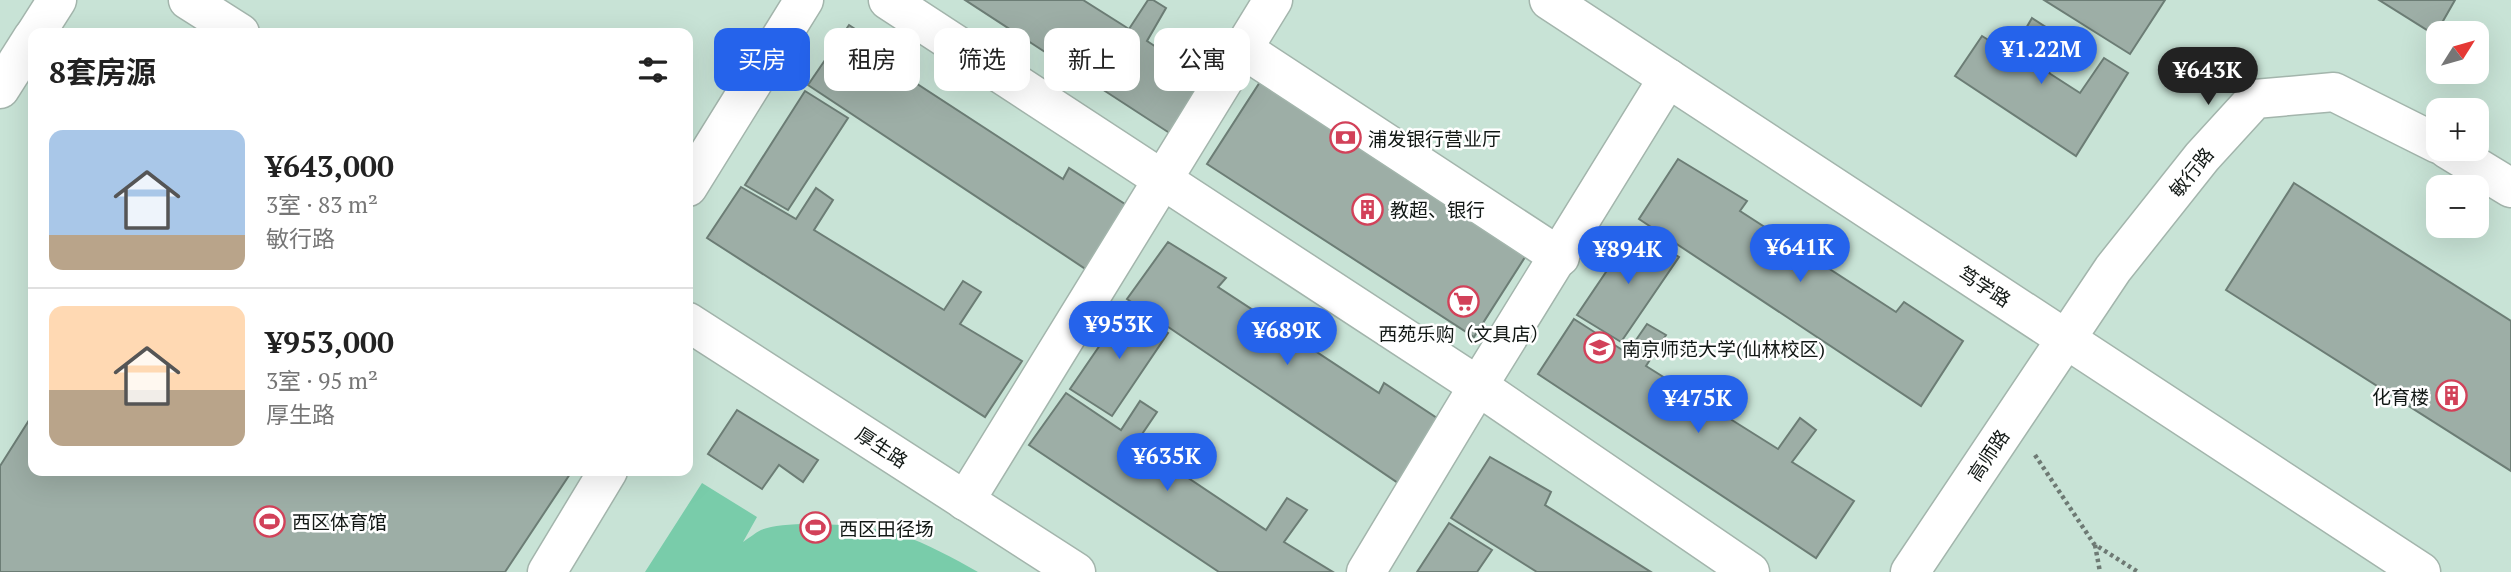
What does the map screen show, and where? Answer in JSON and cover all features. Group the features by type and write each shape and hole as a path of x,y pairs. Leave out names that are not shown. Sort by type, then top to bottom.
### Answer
{"street":[{"path":"39,28 57,0"},
{"path":"188,0 232,28"},
{"path":"693,179 804,0"},
{"path":"888,0 1478,386 1750,572"},
{"path":"1250,38 1273,0"},
{"name":"笃学路","path":"1549,0 2421,572"},
{"path":"0,89 28,46"},
{"path":"1250,54 1560,257"},
{"path":"1366,572 1668,78"},
{"path":"965,501 1217,91"},
{"name":"敏行路","path":"2066,338 2129,249 2202,157 2255,99 2334,92 2426,138"},
{"path":"2467,161 2511,188"},
{"name":"厚生路","path":"693,331 1076,572"},
{"name":"高师路","path":"1910,572 2066,338"},
{"path":"547,572 605,476"}],"path":[{"path":"2012,419 2094,544 2100,572"},
{"path":"2094,544 2138,572"}],"shaded area":[{"name":"南京师范大学(仙林校区)","path":"0,0 2511,0 2511,572 0,572"}],"green space":[{"name":"西区田径场","path":"702,483 757,517 743,542 761,530 790,525 871,528 911,539 978,572 645,572"}],"building":[{"path":"965,0 1083,0 1127,28 1044,28 1044,51 1030,42 1030,28 1008,28"},
{"path":"1148,0 1166,8 1147,41 1154,46 1154,91 1201,91 1171,134 1105,91 1140,91 1140,28 1130,28"},
{"path":"2044,0 2165,0 2130,54"},
{"path":"2379,0 2455,0 2443,21 2426,21 2426,29"},
{"path":"2032,18 2069,42 2049,73 2080,93 2104,58 2128,73 2076,156 1955,76 1982,36 2011,54"},
{"path":"824,62 824,91 920,91 920,86 1063,179 1069,168 1128,206 1087,270 810,86"},
{"name":"教超、银行","path":"1260,82 1527,254 1474,337 1207,164"},
{"path":"805,91 848,118 788,210 745,185"},
{"path":"1678,159 1747,201 1740,211 1896,312 1904,302 1963,341 1921,406 1639,219"},
{"name":"化育楼","path":"2294,183 2511,321 2511,471 2226,290"},
{"path":"741,187 796,219 816,188 833,200 814,230 944,310 963,281 981,292 960,324 1022,361 985,417 707,238"},
{"path":"1635,229 1679,257 1621,342 1577,315"},
{"path":"1168,242 1226,278 1218,287 1379,393 1384,383 1446,424 1404,487 1127,299"},
{"path":"1126,307 1168,333 1112,416 1070,389"},
{"path":"1574,319 1627,353 1647,324 1666,335 1646,366 1778,449 1800,418 1816,430 1792,462 1854,501 1816,558 1538,374"},
{"path":"1066,393 1121,430 1140,401 1157,412 1136,443 1266,530 1287,498 1307,510 1284,542 1333,572 1219,572 1029,445"},
{"path":"737,410 818,460 803,482 779,465 762,489 708,454"},
{"name":"西区体育馆","path":"28,422 28,476 569,476 505,572 0,572 0,466"},
{"path":"1490,457 1551,492 1545,505 1651,572 1537,572 1451,518"},
{"path":"1449,523 1492,550 1477,572 1417,572"}],"place":[{"name":"浦发银行营业厅","path":"1345,138"},
{"name":"教超、银行","path":"1367,209"},
{"name":"西苑乐购（文具店）","path":"1464,302"},
{"name":"南京师范大学(仙林校区)","path":"1599,348"},
{"name":"化育楼","path":"2452,396"},
{"name":"西区体育馆","path":"269,521"},
{"name":"西区田径场","path":"816,528"}]}
